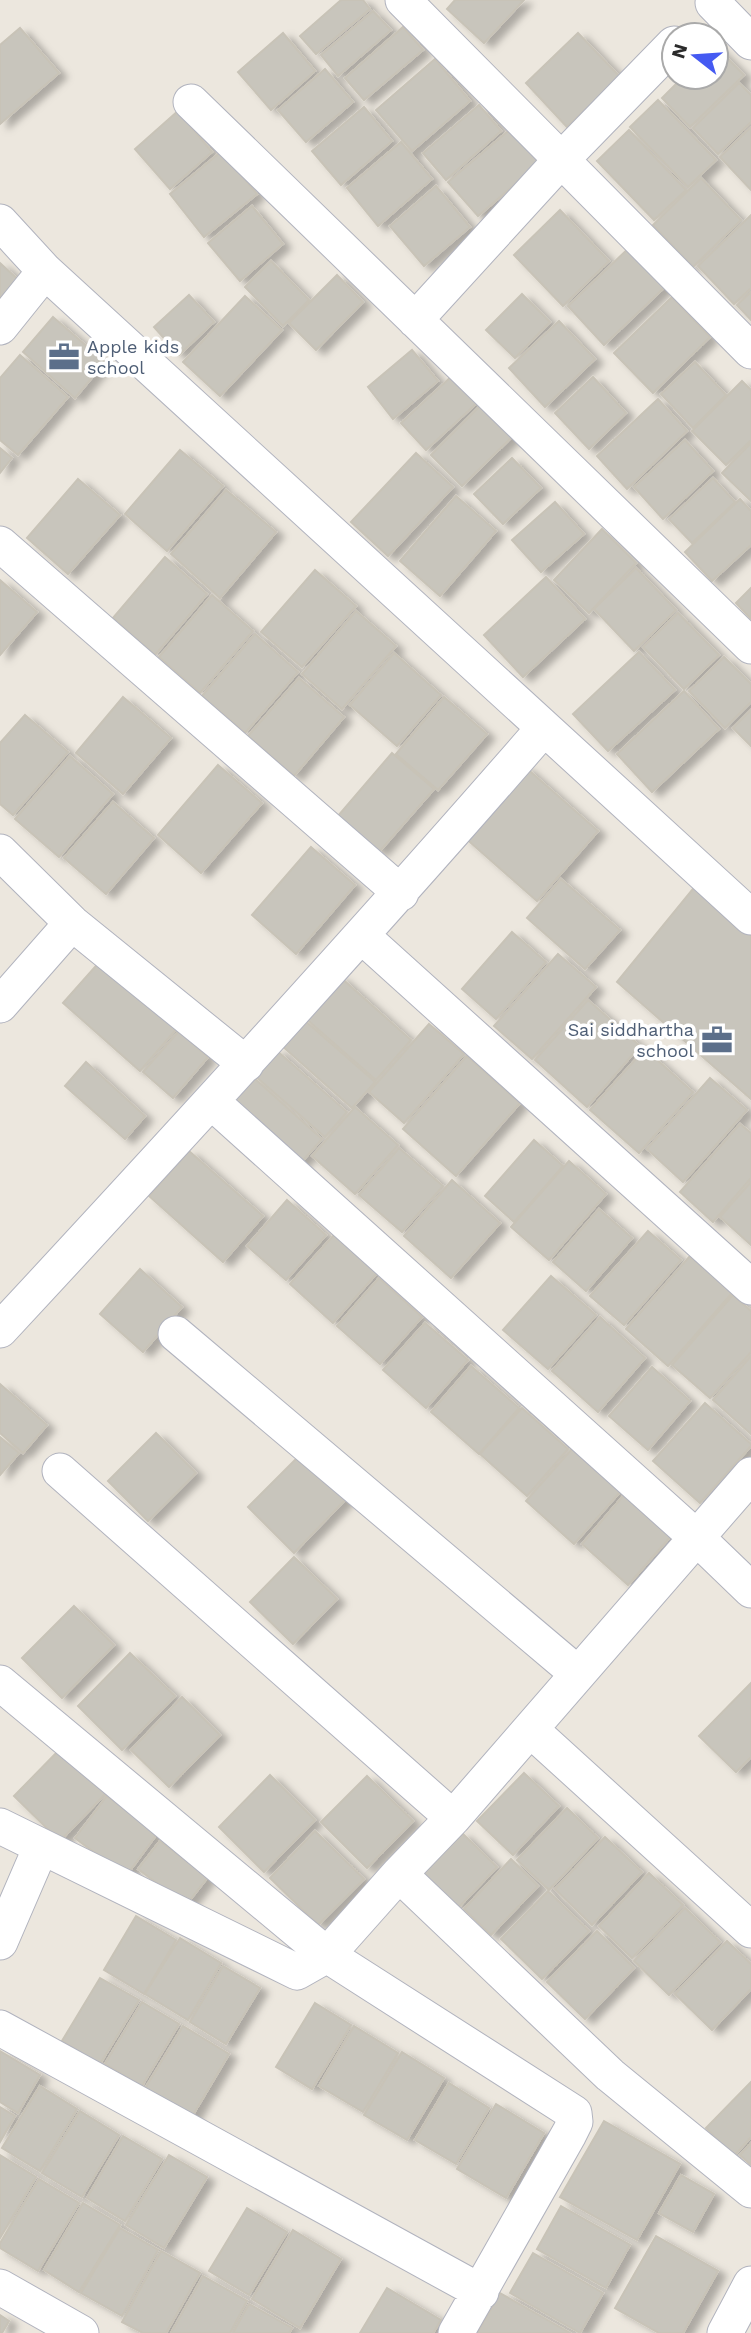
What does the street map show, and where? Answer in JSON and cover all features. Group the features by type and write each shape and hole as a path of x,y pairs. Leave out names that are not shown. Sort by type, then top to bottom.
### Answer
{"street":[{"path":"403,0 751,351"},
{"path":"697,21 715,2 751,42"},
{"path":"415,320 562,159 660,58"},
{"path":"191,102 751,646"},
{"path":"0,222 45,271 751,917"},
{"path":"0,327 45,271"},
{"path":"0,544 401,893"},
{"path":"0,1330 401,893 544,728"},
{"path":"0,852 72,923 246,1064"},
{"path":"0,1005 72,923"},
{"path":"362,936 751,1287"},
{"path":"212,1102 696,1537 751,1590"},
{"path":"176,1334 578,1674"},
{"path":"60,1471 453,1818"},
{"path":"0,1826 297,1972 327,1955 398,1874 453,1818 751,1475"},
{"path":"0,1683 327,1955 574,2113 575,2122 456,2333"},
{"path":"531,1730 751,1930"},
{"path":"0,1942 41,1847"},
{"path":"398,1874 610,2075 751,2190"},
{"path":"0,2028 481,2292"},
{"path":"725,2333 751,2284"},
{"path":"0,2287 81,2333"}],"building":[{"path":"341,0 363,0 370,9 316,54 300,36"},
{"path":"455,0 524,0 484,43 447,9"},
{"path":"373,11 391,30 338,76 321,55"},
{"path":"403,27 423,50 364,100 345,78"},
{"path":"20,28 59,73 0,124 0,45"},
{"path":"283,33 315,71 271,110 238,72"},
{"path":"578,33 620,77 567,127 526,83"},
{"path":"435,59 470,101 412,151 376,110"},
{"path":"730,61 744,75 730,88"},
{"path":"325,69 353,102 306,142 278,110"},
{"path":"739,83 751,95 751,122 718,154 693,128"},
{"path":"669,91 727,91 690,127 662,98"},
{"path":"658,100 716,160 688,187 630,127"},
{"path":"479,105 501,131 446,180 423,153"},
{"path":"364,107 392,141 341,185 312,151"},
{"path":"178,111 212,152 170,189 135,149"},
{"path":"513,127 542,161 478,216 448,182"},
{"path":"751,127 751,190 720,157"},
{"path":"629,130 686,190 654,220 597,161"},
{"path":"401,142 432,179 378,226 347,188"},
{"path":"222,151 257,194 204,237 170,194"},
{"path":"701,178 741,220 693,267 653,225"},
{"path":"436,186 470,227 424,266 390,226"},
{"path":"252,206 283,244 240,281 208,243"},
{"path":"560,210 609,261 563,306 514,255"},
{"path":"751,215 751,288 734,304 698,266"},
{"path":"631,246 667,285 604,345 568,306"},
{"path":"271,261 309,300 283,326 245,287"},
{"path":"0,263 23,284 0,310"},
{"path":"337,275 363,302 316,350 289,323"},
{"path":"751,292 751,320 737,305"},
{"path":"522,294 550,322 515,358 486,330"},
{"path":"189,295 214,322 179,355 154,327"},
{"path":"245,296 282,330 220,396 183,362"},
{"path":"672,297 710,337 653,393 614,353"},
{"name":"Apple kids school","path":"53,317 105,362 75,398 23,352"},
{"path":"559,321 595,359 545,407 509,368"},
{"path":"412,350 438,381 393,419 368,387"},
{"path":"20,355 68,397 18,455 0,440 0,378"},
{"path":"695,362 726,395 693,428 661,394"},
{"path":"453,375 478,402 426,450 401,423"},
{"path":"593,377 626,413 589,449 555,413"},
{"path":"742,381 751,390 751,440 726,465 692,431"},
{"path":"658,399 687,431 627,489 597,456"},
{"path":"484,402 515,434 462,486 431,455"},
{"path":"685,440 713,471 663,519 634,487"},
{"path":"751,443 751,501 722,473"},
{"path":"0,448 12,458 0,473"},
{"path":"180,450 223,486 167,551 125,514"},
{"path":"416,453 453,487 388,556 351,522"},
{"path":"512,458 541,488 503,524 474,494"},
{"path":"713,478 735,502 692,543 669,519"},
{"path":"78,479 120,515 68,574 27,538"},
{"path":"226,490 276,532 220,598 171,554"},
{"path":"456,496 496,531 440,596 400,561"},
{"path":"740,499 751,511 751,545 712,581 685,552"},
{"path":"555,502 584,534 541,572 512,540"},
{"path":"602,529 636,563 589,613 554,580"},
{"path":"165,557 207,594 155,655 113,618"},
{"path":"636,568 676,610 634,651 594,609"},
{"path":"315,570 356,606 302,667 261,632"},
{"path":"546,577 585,619 523,677 484,635"},
{"path":"0,580 37,612 0,655"},
{"path":"751,588 751,619 736,603"},
{"path":"212,595 253,631 200,693 159,657"},
{"path":"356,611 396,646 342,709 302,674"},
{"path":"678,613 719,655 684,689 643,647"},
{"path":"255,634 298,672 245,733 202,696"},
{"path":"639,652 675,690 608,751 573,714"},
{"path":"394,653 441,695 397,746 350,705"},
{"path":"724,657 751,684 751,702 725,728 689,691"},
{"path":"299,678 344,717 294,776 248,736"},
{"path":"684,691 719,729 652,792 617,754"},
{"path":"123,697 171,738 123,794 76,753"},
{"path":"444,697 487,734 438,790 396,754"},
{"path":"751,710 751,746 733,728"},
{"path":"25,715 68,752 13,815 0,804 0,743"},
{"path":"392,753 434,789 379,852 338,816"},
{"path":"70,756 113,794 59,857 15,819"},
{"path":"218,765 262,803 201,873 158,835"},
{"path":"524,766 598,831 537,901 463,836"},
{"path":"113,802 154,838 106,894 64,858"},
{"path":"311,847 355,885 296,954 252,915"},
{"path":"561,879 620,930 585,969 527,918"},
{"name":"Sai siddhartha school","path":"697,884 751,931 751,1099 617,982"},
{"path":"512,932 546,962 496,1019 462,989"},
{"path":"558,954 596,987 532,1059 494,1026"},
{"path":"103,958 179,1026 140,1071 63,1003"},
{"path":"339,976 411,1040 376,1080 304,1017"},
{"path":"588,1000 640,1046 587,1107 535,1060"},
{"path":"303,1019 375,1082 352,1108 281,1045"},
{"path":"429,1024 464,1054 404,1123 369,1092"},
{"path":"179,1031 208,1057 173,1098 143,1072"},
{"path":"645,1049 693,1092 639,1153 590,1110"},
{"path":"276,1050 347,1112 325,1137 254,1075"},
{"path":"467,1056 520,1103 456,1176 403,1129"},
{"path":"86,1062 145,1116 125,1139 65,1086"},
{"path":"253,1077 322,1139 298,1166 229,1104"},
{"path":"710,1078 747,1110 683,1182 647,1149"},
{"path":"355,1107 398,1145 355,1194 312,1156"},
{"path":"740,1124 751,1133 751,1178 713,1222 680,1192"},
{"path":"534,1140 563,1166 514,1222 485,1196"},
{"path":"399,1148 443,1186 402,1232 359,1195"},
{"path":"189,1151 263,1216 223,1262 149,1196"},
{"path":"569,1161 606,1194 549,1260 511,1227"},
{"path":"452,1180 500,1223 451,1278 404,1236"},
{"path":"751,1182 751,1245 720,1217"},
{"path":"287,1200 326,1235 286,1280 247,1246"},
{"path":"599,1209 632,1238 586,1291 553,1262"},
{"path":"648,1231 681,1260 624,1325 590,1296"},
{"path":"334,1235 377,1273 333,1323 290,1284"},
{"path":"690,1256 732,1293 668,1366 626,1329"},
{"path":"140,1269 182,1307 143,1352 100,1314"},
{"path":"551,1276 596,1315 548,1369 503,1330"},
{"path":"379,1278 422,1317 380,1364 337,1326"},
{"path":"733,1295 751,1311 751,1352 710,1398 672,1365"},
{"path":"600,1317 645,1358 598,1412 552,1371"},
{"path":"425,1323 468,1360 426,1408 383,1370"},
{"path":"751,1356 751,1434 713,1400"},
{"path":"471,1366 519,1408 479,1454 431,1412"},
{"path":"652,1367 690,1401 648,1450 609,1416"},
{"path":"0,1384 47,1425 23,1453 0,1433"},
{"path":"705,1403 751,1446 700,1503 653,1461"},
{"path":"522,1408 568,1449 527,1496 480,1454"},
{"path":"156,1433 196,1473 148,1521 108,1481"},
{"path":"0,1437 19,1453 0,1475"},
{"path":"572,1449 620,1492 574,1544 526,1501"},
{"path":"302,1453 347,1498 294,1553 248,1507"},
{"path":"624,1495 671,1536 628,1585 582,1544"},
{"path":"294,1557 337,1599 293,1644 250,1602"},
{"path":"74,1606 114,1645 62,1698 22,1658"},
{"path":"130,1653 175,1696 122,1750 78,1706"},
{"path":"751,1683 751,1757 736,1772 699,1736"},
{"path":"182,1697 220,1735 169,1787 131,1750"},
{"path":"66,1743 111,1788 60,1841 14,1796"},
{"path":"524,1773 559,1806 513,1855 477,1821"},
{"path":"270,1775 315,1820 264,1872 219,1827"},
{"path":"367,1776 413,1821 367,1868 321,1822"},
{"path":"107,1796 157,1834 126,1876 75,1838"},
{"path":"567,1808 598,1838 549,1890 517,1860"},
{"path":"315,1831 364,1879 318,1925 270,1878"},
{"path":"462,1833 497,1867 458,1908 423,1874"},
{"path":"605,1837 642,1872 592,1925 555,1889"},
{"path":"160,1841 208,1877 186,1905 138,1869"},
{"path":"511,1859 538,1886 491,1935 464,1909"},
{"path":"649,1873 683,1905 632,1958 599,1926"},
{"path":"548,1891 589,1931 542,1979 501,1939"},
{"path":"685,1908 720,1942 669,1995 634,1961"},
{"path":"136,1916 176,1940 144,1994 104,1970"},
{"path":"597,1931 634,1968 585,2019 547,1982"},
{"path":"180,1938 221,1963 188,2020 145,1994"},
{"path":"727,1941 751,1964 751,1989 712,2030 675,1994"},
{"path":"223,1966 260,1988 226,2044 190,2022"},
{"path":"100,1978 139,2000 100,2064 62,2041"},
{"path":"142,2002 179,2024 142,2086 105,2064"},
{"path":"315,2003 351,2025 312,2089 276,2067"},
{"path":"183,2026 229,2054 190,2120 143,2092"},
{"path":"354,2026 398,2053 363,2112 319,2086"},
{"path":"0,2051 40,2075 18,2113 0,2102"},
{"path":"402,2052 444,2078 407,2140 364,2115"},
{"path":"751,2082 751,2137 734,2156 706,2128"},
{"path":"449,2083 489,2108 456,2164 415,2140"},
{"path":"40,2086 77,2109 40,2171 2,2148"},
{"path":"496,2104 544,2133 506,2198 457,2169"},
{"path":"0,2107 15,2116 0,2142"},
{"path":"80,2111 119,2135 82,2197 42,2173"},
{"path":"604,2121 680,2164 637,2240 560,2197"},
{"path":"123,2136 162,2159 125,2221 87,2198"},
{"path":"751,2143 751,2165 740,2155"},
{"path":"0,2155 36,2177 0,2238"},
{"path":"169,2155 207,2177 164,2248 126,2225"},
{"path":"681,2175 714,2194 693,2232 659,2213"},
{"path":"39,2179 79,2203 38,2271 0,2248 0,2243"},
{"path":"83,2203 120,2225 79,2292 44,2270"},
{"path":"561,2206 630,2245 606,2288 537,2249"},
{"path":"247,2208 287,2232 249,2295 209,2271"},
{"path":"120,2228 158,2250 122,2316 81,2293"},
{"path":"293,2230 341,2259 300,2328 252,2299"},
{"path":"656,2236 718,2271 683,2333 659,2333 615,2308"},
{"path":"161,2251 200,2273 166,2333 143,2333 122,2322"},
{"path":"533,2253 603,2293 580,2333 510,2293"},
{"path":"203,2276 247,2301 230,2333 171,2333"},
{"path":"387,2288 441,2320 433,2333 360,2333"},
{"path":"500,2293 570,2333 477,2333"},
{"path":"249,2304 292,2328 289,2333 233,2333"},
{"path":"0,2315 9,2321 2,2333 0,2333"}],"place":[{"name":"Apple kids school","path":"64,357"},
{"name":"Sai siddhartha school","path":"717,1040"}]}
